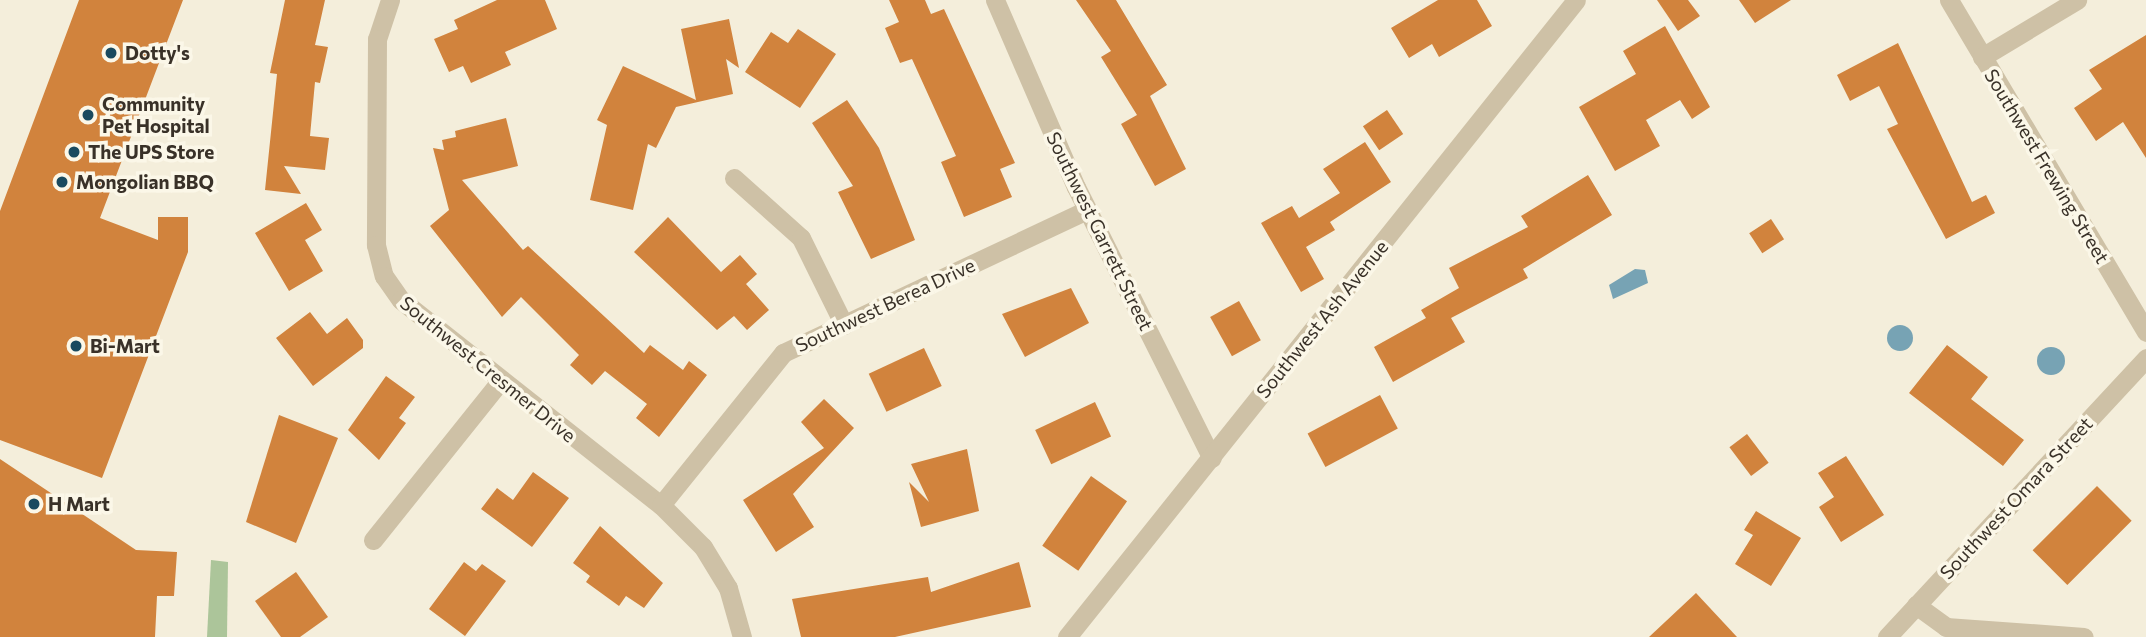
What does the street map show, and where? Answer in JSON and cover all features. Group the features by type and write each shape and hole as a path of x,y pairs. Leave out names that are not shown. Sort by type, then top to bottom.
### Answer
{"street":[{"name":"Southwest Cresmer Drive","path":"390,0 377,39 376,245 384,276 401,300 499,383 661,505 704,547 728,588 742,637"},
{"name":"Southwest Garrett Street","path":"995,0 1087,210 1212,458"},
{"name":"Southwest Ash Avenue","path":"1067,637 1576,0"},
{"name":"Southwest Frewing Street","path":"1949,0 2146,332"},
{"path":"1982,57 2077,0"},
{"path":"734,178 801,238 844,325"},
{"name":"Southwest Berea Drive","path":"661,505 783,353 1087,210"},
{"name":"Southwest Omara Street","path":"1887,637 2146,358"},
{"path":"373,540 499,383"},
{"path":"1916,606 1946,627 2084,637"}],"green space":[{"path":"211,560 228,562 227,637 207,637"}],"water":[{"path":"1635,269 1645,270 1648,283 1613,299 1609,285"},
{"path":"1900,325 1909,329 1913,338 1909,347 1900,351 1891,347 1887,338 1891,329"},
{"path":"2051,347 2061,351 2065,361 2061,371 2051,375 2041,371 2037,361 2041,351"}],"building":[{"name":"Bi-Mart","path":"79,0 183,0 100,218 158,240 158,217 188,217 188,252 102,478 0,440 0,211"},
{"path":"285,0 325,0 315,45 328,47 320,83 315,82 310,136 329,138 325,170 284,166 301,194 265,190 277,74 270,73"},
{"path":"497,0 545,0 557,29 505,52 511,65 471,83 463,66 449,72 434,39 458,29 454,20"},
{"path":"889,0 925,0 931,14 944,9 1015,163 1000,169 1012,197 964,217 941,162 956,156 912,59 900,63 885,28 899,22"},
{"path":"1076,0 1116,0 1167,85 1150,96 1186,169 1155,186 1121,124 1137,115 1101,57 1111,51"},
{"path":"1438,0 1477,0 1492,26 1439,57 1432,44 1409,58 1391,28"},
{"path":"1657,0 1688,0 1700,16 1678,31"},
{"path":"1739,0 1791,0 1755,23"},
{"path":"729,19 739,68 726,59 733,94 676,107 656,148 648,144 633,210 590,200 607,125 597,120 623,66 696,100 681,29"},
{"path":"1665,26 1710,107 1692,119 1680,100 1646,120 1660,146 1615,171 1579,107 1636,74 1623,51"},
{"path":"798,29 836,54 800,108 745,72 771,32 788,43"},
{"path":"2146,35 2146,158 2123,122 2096,141 2074,108 2102,89 2089,70"},
{"path":"1898,43 1972,202 1986,195 1995,213 1946,239 1887,129 1898,124 1879,86 1850,101 1837,75"},
{"path":"847,100 879,148 915,240 871,259 838,192 853,186 812,123"},
{"path":"1387,110 1403,134 1379,150 1363,126"},
{"path":"506,118 518,166 462,180 523,250 528,246 644,353 650,345 683,370 689,361 707,375 659,437 636,418 647,404 605,371 592,385 570,365 579,355 521,297 502,317 430,226 449,210 433,148 444,150 442,140 456,137 455,131"},
{"path":"1365,142 1391,182 1330,222 1335,230 1306,247 1324,279 1301,292 1261,223 1292,206 1299,218 1340,193 1323,169"},
{"path":"1588,175 1612,215 1523,269 1528,278 1451,318 1465,342 1393,382 1374,347 1426,318 1421,310 1459,288 1449,268 1528,227 1521,216"},
{"path":"306,203 322,230 305,240 323,271 289,291 255,233"},
{"path":"668,217 721,272 740,255 757,274 746,284 769,310 747,330 734,316 717,330 634,252"},
{"path":"1771,219 1784,239 1762,253 1749,233"},
{"path":"1071,288 1089,323 1025,357 1002,314"},
{"path":"1239,301 1261,340 1232,356 1210,317"},
{"path":"310,312 327,334 347,318 363,340 363,348 313,386 276,338"},
{"path":"1947,345 1988,377 1971,399 2024,440 2003,466 1909,393"},
{"path":"924,348 942,386 886,412 869,374"},
{"path":"386,376 415,397 399,418 406,423 379,460 348,430"},
{"path":"1380,395 1398,429 1325,467 1308,433"},
{"path":"824,399 854,428 793,494 814,527 776,552 743,500 824,448 801,422"},
{"path":"1095,402 1111,436 1051,464 1035,430"},
{"path":"279,415 338,438 296,543 246,522"},
{"path":"1747,434 1769,463 1751,476 1729,447"},
{"path":"967,449 979,511 921,527 909,482 929,502 911,464"},
{"path":"1846,456 1884,515 1841,542 1819,507 1834,497 1818,473"},
{"name":"H Mart","path":"0,459 136,550 177,552 174,596 157,596 155,637 0,637"},
{"path":"533,472 569,498 532,547 481,509 497,488 513,500"},
{"path":"1091,476 1127,501 1078,571 1042,546"},
{"path":"2097,486 2132,521 2067,585 2033,550"},
{"path":"1756,511 1801,538 1771,586 1735,564 1753,535 1744,530"},
{"path":"600,526 663,583 644,608 626,596 619,606 586,582 590,576 573,563"},
{"path":"464,562 476,571 482,564 506,581 465,636 429,609"},
{"path":"1019,562 1031,607 895,637 801,637 792,599 928,577 931,592"},
{"path":"296,572 328,617 300,637 281,637 255,601"},
{"path":"1696,593 1737,637 1649,637"}],"place":[{"name":"Dotty's","path":"111,53"},
{"name":"Community Pet Hospital","path":"88,115"},
{"name":"The UPS Store","path":"74,152"},
{"name":"Mongolian BBQ","path":"62,182"},
{"name":"Bi-Mart","path":"76,346"},
{"name":"H Mart","path":"34,504"}]}
